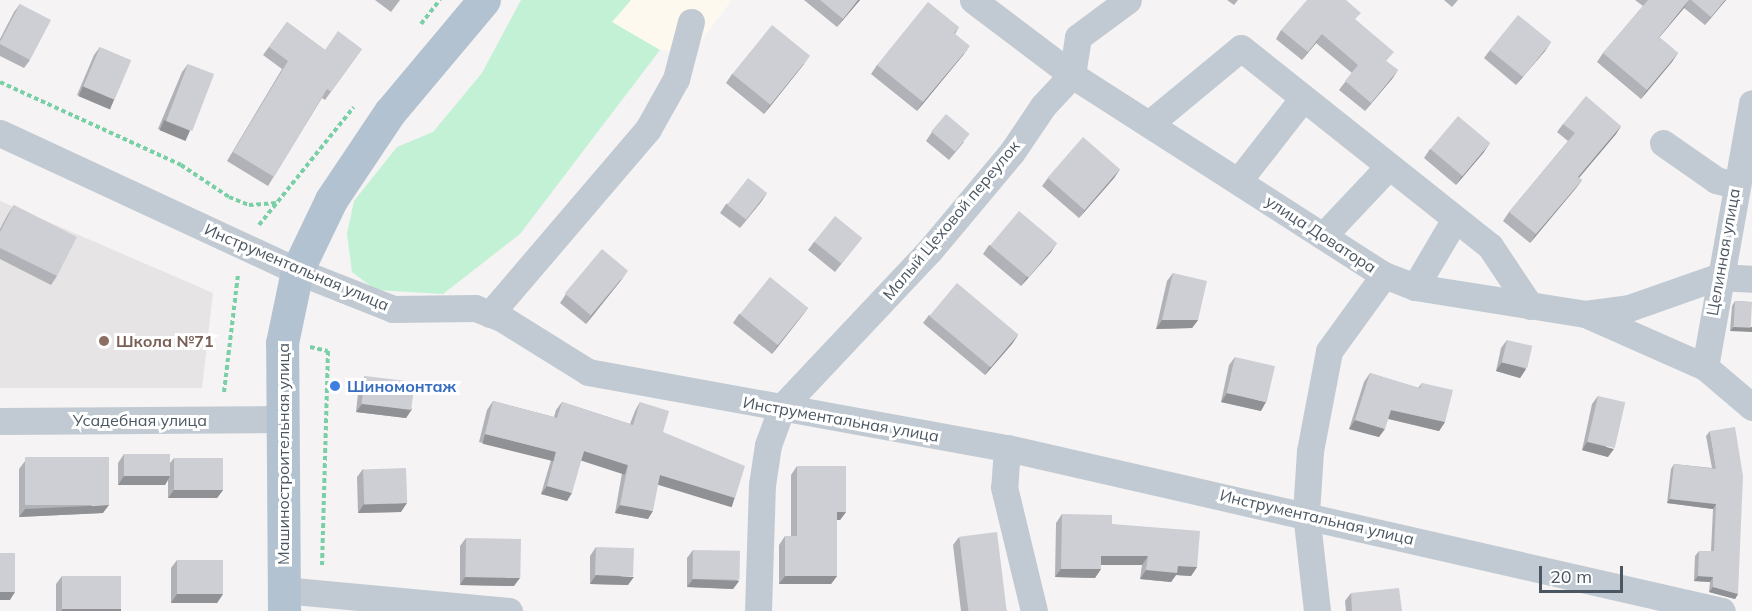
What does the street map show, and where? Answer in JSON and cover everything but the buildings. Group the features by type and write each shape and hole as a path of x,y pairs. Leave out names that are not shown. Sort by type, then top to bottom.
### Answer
{"main road":[{"name":"Машиностроительная улица","path":"283,600 280,419 282,343 297,271 331,200 390,112 484,0"}],"street":[{"name":"улица Доватора","path":"973,0 1072,75 1384,275 1415,287 1585,314 1629,308 1717,277"},
{"path":"1072,75 1078,37 1128,0"},
{"path":"490,314 648,129 676,79 691,22"},
{"path":"1149,124 1241,48 1491,246 1530,306"},
{"name":"Малый Цеховой переулок","path":"782,407 930,250 1072,75"},
{"path":"1239,180 1303,98"},
{"name":"Целинная улица","path":"1715,373 1717,277 1752,103"},
{"name":"Инструментальная улица","path":"0,133 297,271 393,309 446,306 490,314 588,372 1007,448 1305,513 1722,611"},
{"path":"1663,143 1716,180 1735,185"},
{"path":"1323,236 1389,166"},
{"path":"1415,287 1455,219"},
{"path":"1484,299 1491,246"},
{"path":"1317,611 1305,513 1310,450 1329,351 1384,275"},
{"path":"1717,277 1752,279"},
{"path":"1585,314 1715,373 1752,379"},
{"path":"1715,373 1752,407"},
{"path":"758,611 762,485 768,445 782,407"},
{"name":"Усадебная улица","path":"0,421 280,419"},
{"path":"1007,448 1004,487 1011,525 1034,611"},
{"path":"283,600 322,594 509,611"}],"path":[{"path":"0,82 181,165 228,197 249,205 276,203"},
{"path":"307,347 328,351 322,594"}],"shaded area":[{"path":"631,0 732,0 692,53 660,50 612,22"},
{"name":"Школа №71","path":"0,201 213,293 202,388 0,388"}],"green space":[{"path":"521,0 631,0 612,22 660,50 520,234 443,294 376,290 352,272 347,234 354,201 397,147 433,132 482,73"}],"place":[{"name":"Школа №71","path":"104,341"},
{"name":"Шиномонтаж","path":"335,386"}]}
